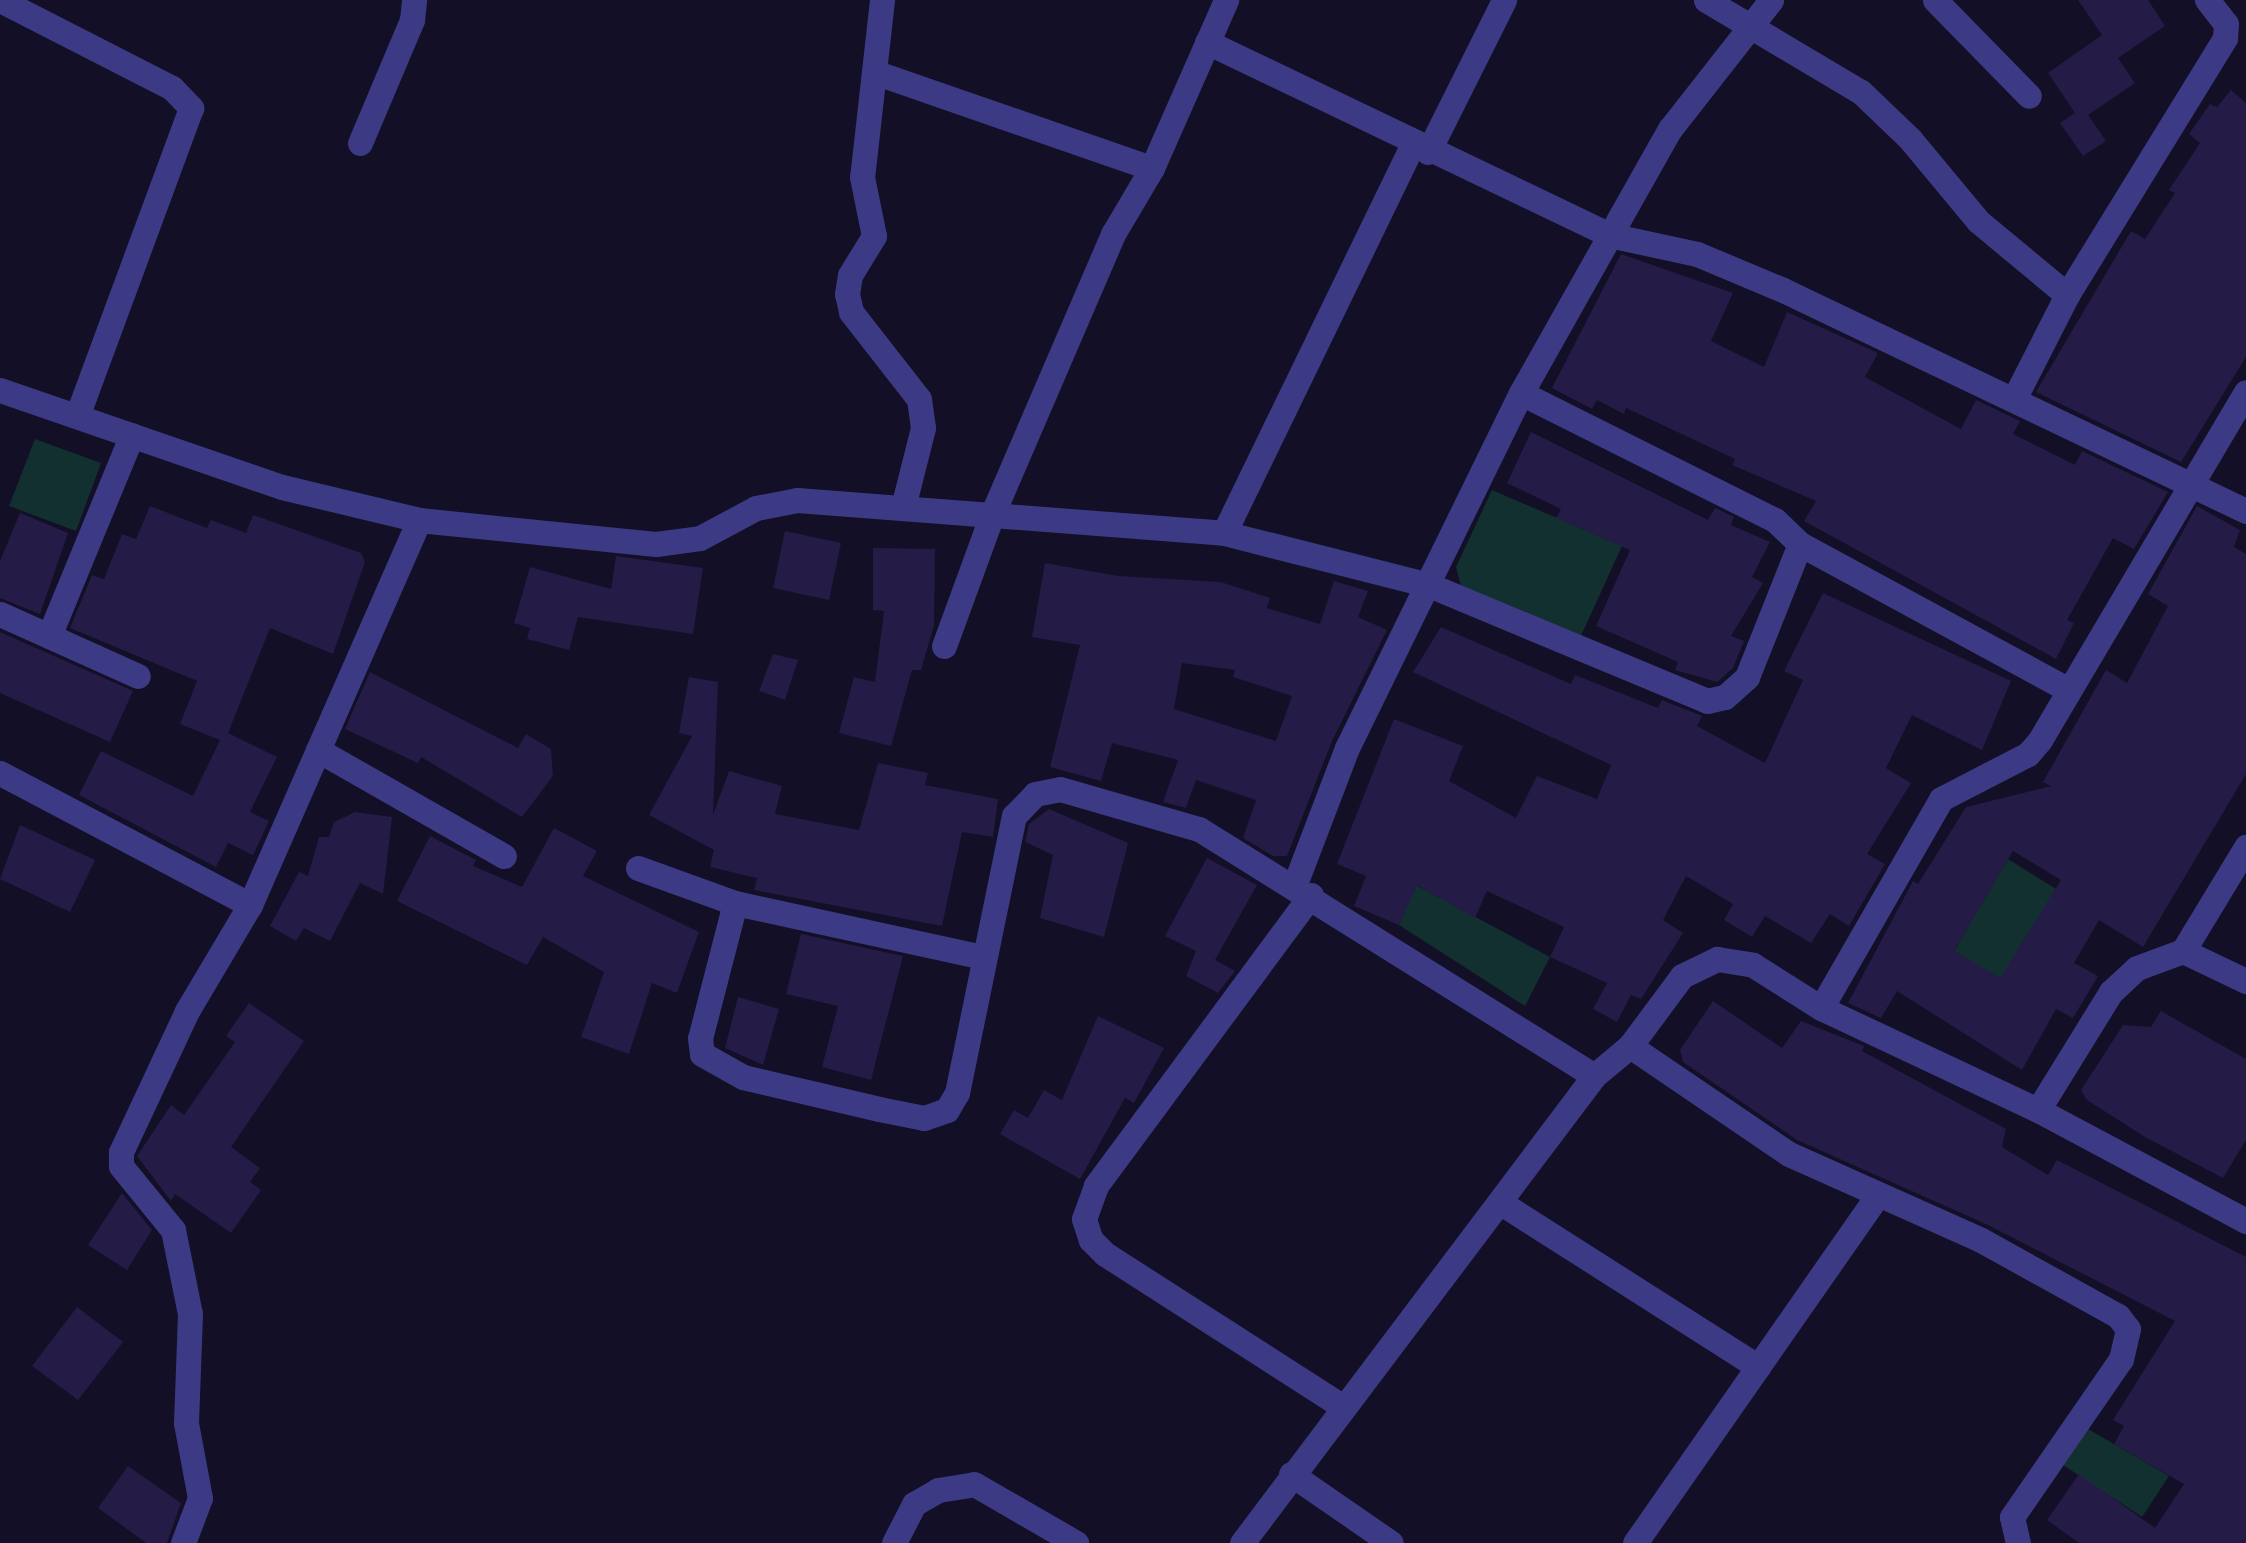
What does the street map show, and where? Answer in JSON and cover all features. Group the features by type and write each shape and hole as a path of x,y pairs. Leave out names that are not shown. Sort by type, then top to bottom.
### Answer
{"street":[{"path":"0,0 172,88 191,108 77,416"},
{"path":"360,144 412,20 414,0"},
{"path":"882,0 862,178 874,236 850,275 847,294 851,312 918,399 924,428 903,507"},
{"path":"944,646 992,515 1113,234 1152,168 1226,0"},
{"path":"1224,533 1420,148 1504,0"},
{"path":"1706,0 1861,92 1910,139 1978,221 2067,295"},
{"path":"1340,1405 1105,1254 1090,1240 1084,1219 1096,1186 1303,890 1347,748 1521,393 1670,130 1770,0"},
{"path":"1935,0 2029,96"},
{"path":"2014,399 2067,295 2225,38 2226,24 2207,0"},
{"path":"1207,42 1420,148 1610,235 1696,254 2246,510"},
{"path":"874,72 1152,168"},
{"path":"0,390 282,486 419,520 656,544 700,538 756,508 796,500 1224,533 1429,585 1708,701 1725,697 1747,677 1800,544"},
{"path":"1821,1008 1940,798 2028,754 2246,392"},
{"path":"1521,393 1775,520 1800,544 2069,690"},
{"path":"48,636 132,435"},
{"path":"184,1543 200,1498 186,1423 190,1314 174,1230 121,1166 121,1152 187,1011 250,905 419,520"},
{"path":"0,614 138,676"},
{"path":"318,750 504,856"},
{"path":"0,774 250,905"},
{"path":"735,903 700,1038 702,1054 743,1077 924,1118 946,1110 958,1094 982,957 1014,816 1034,794 1088,792 1199,829 1303,890 1594,1076"},
{"path":"2038,1110 2111,992 2137,968 2183,951 2246,847"},
{"path":"638,868 735,903 982,957"},
{"path":"2183,951 2246,981"},
{"path":"1242,1543 1340,1405 1501,1203 1594,1076 1630,1046 1682,976 1717,959 1753,966 1821,1008 2242,1210"},
{"path":"1630,1046 1789,1154 1981,1240 2096,1302 2128,1329 2120,1359 2012,1517 2018,1543"},
{"path":"1635,1543 1877,1196"},
{"path":"1501,1203 1758,1367"},
{"path":"1292,1474 1392,1543"},
{"path":"894,1543 914,1504 938,1490 974,1484 1076,1543"}],"green space":[{"path":"35,439 101,463 76,531 9,506"},
{"path":"1492,490 1622,546 1580,638 1461,586 1456,567"},
{"path":"2008,859 2056,889 2000,979 1954,951"},
{"path":"1416,885 1550,957 1525,1006 1399,925"},
{"path":"2088,1429 2169,1476 2142,1517 2063,1465"}],"building":[{"path":"2078,0 2148,0 2165,26 2118,58 2135,83 2088,115 2106,141 2083,156 2060,123 2075,113 2048,73 2102,35"},
{"path":"2231,90 2246,103 2246,357 2181,462 2036,392 2131,231 2145,239 2175,193 2169,190 2200,143 2189,134 2210,104 2217,107"},
{"path":"1621,254 1733,293 1711,341 1764,367 1787,312 1878,353 1865,377 1961,429 1976,400 2020,421 2013,434 2075,465 2082,451 2168,492 2134,549 2113,538 2067,620 2074,623 2056,659 1804,521 1816,501 1732,465 1735,459 1626,408 1624,414 1597,400 1592,409 1552,388"},
{"path":"1531,432 1708,520 1715,508 1734,517 1731,525 1770,542 1752,577 1763,583 1731,636 1744,641 1733,668 1717,682 1675,670 1678,662 1596,626 1630,550 1556,518 1561,509 1507,483"},
{"path":"150,506 207,528 211,520 246,533 253,515 361,553 365,562 333,654 270,628 228,733 277,757 250,812 269,821 253,855 228,843 216,867 79,795 101,751 193,796 220,740 180,724 197,681 70,628 92,575 104,579 122,534 136,539"},
{"path":"2197,506 2240,530 2234,547 2246,554 2246,774 2143,947 2099,920 2074,963 2098,976 2073,1018 2056,1009 2022,1070 1897,991 1881,1018 1848,1003 1913,881 1918,884 1966,807 2051,786 2043,782 2106,670 2127,683 2168,606 2148,594","holes":["2013,851 2061,880 2000,978 1954,951"]},
{"path":"20,513 68,533 40,614 0,598 0,561"},
{"path":"785,531 841,543 829,600 773,588"},
{"path":"873,548 935,549 934,625 921,670 912,670 891,746 839,733 854,677 875,682 884,611 873,610"},
{"path":"616,556 703,568 693,634 578,617 569,650 527,639 530,628 514,623 530,567 611,589"},
{"path":"1045,563 1118,576 1221,582 1270,598 1267,608 1320,624 1334,581 1368,591 1358,617 1387,630 1332,741 1287,856 1273,856 1243,838 1256,800 1196,780 1186,808 1163,802 1178,760 1112,743 1101,781 1050,767 1080,645 1032,637","holes":["1182,663 1235,670 1233,677 1292,696 1276,741 1174,709"]},
{"path":"1823,593 2011,681 1982,750 1912,715 1886,768 1911,783 1867,854 1885,864 1849,926 1830,914 1811,943 1765,916 1752,937 1724,920 1733,904 1686,876 1663,920 1683,933 1641,999 1631,995 1617,1022 1593,1009 1607,983 1550,957 1564,927 1487,891 1475,918 1417,885 1399,925 1354,906 1366,876 1337,864 1394,719 1463,746 1449,781 1516,818 1537,776 1597,799 1611,765 1413,672 1441,627 1571,684 1575,675 1658,708 1662,700 1702,716 1697,726 1765,763 1803,680 1784,671"},
{"path":"0,632 133,691 110,742 0,693"},
{"path":"773,654 798,660 785,700 759,691"},
{"path":"370,672 518,748 526,734 551,749 553,776 522,817 421,757 418,763 345,729"},
{"path":"689,677 718,682 713,815 729,771 782,786 775,814 859,830 878,763 928,773 925,785 998,799 993,837 962,832 942,926 754,890 757,878 710,867 714,850 649,815 692,736 679,733"},
{"path":"1049,809 1128,843 1104,937 1040,918 1053,855 1025,842 1029,824"},
{"path":"355,812 392,817 383,894 360,883 330,941 304,928 296,941 270,926 299,872 308,876 319,837 329,837 334,822"},
{"path":"20,825 95,860 70,912 0,879"},
{"path":"554,828 597,851 583,876 699,932 677,993 652,983 629,1054 581,1037 604,972 543,937 527,965 397,901 430,836 476,860 473,866 522,887"},
{"path":"1207,858 1257,885 1215,960 1235,971 1218,993 1186,976 1196,951 1165,936"},
{"path":"801,934 903,956 871,1080 822,1067 838,1006 786,994"},
{"path":"738,997 779,1009 763,1065 725,1048"},
{"path":"1713,1001 1782,1048 1801,1021 1864,1046 1862,1051 2006,1129 2002,1147 2048,1175 2057,1160 2246,1257 2246,1543 2079,1543 2047,1520 2079,1474 2155,1528 2184,1484 2114,1444 2124,1426 2113,1420 2175,1321 1988,1225 1797,1140 1683,1062 1680,1050"},
{"path":"249,1003 304,1041 231,1147 260,1168 250,1182 261,1190 231,1233 175,1194 171,1201 137,1156 171,1105 184,1115 235,1042 226,1036"},
{"path":"2161,1011 2246,1059 2246,1140 2223,1178 2145,1137 2087,1100 2081,1090 2123,1025 2151,1027"},
{"path":"1098,1016 1164,1048 1134,1103 1125,1098 1080,1179 1000,1134 1014,1110 1028,1118 1044,1090 1062,1100"},
{"path":"122,1193 152,1230 127,1270 88,1245"},
{"path":"77,1307 123,1342 78,1400 32,1366"},
{"path":"128,1466 181,1503 167,1543 146,1543 98,1508"}]}
